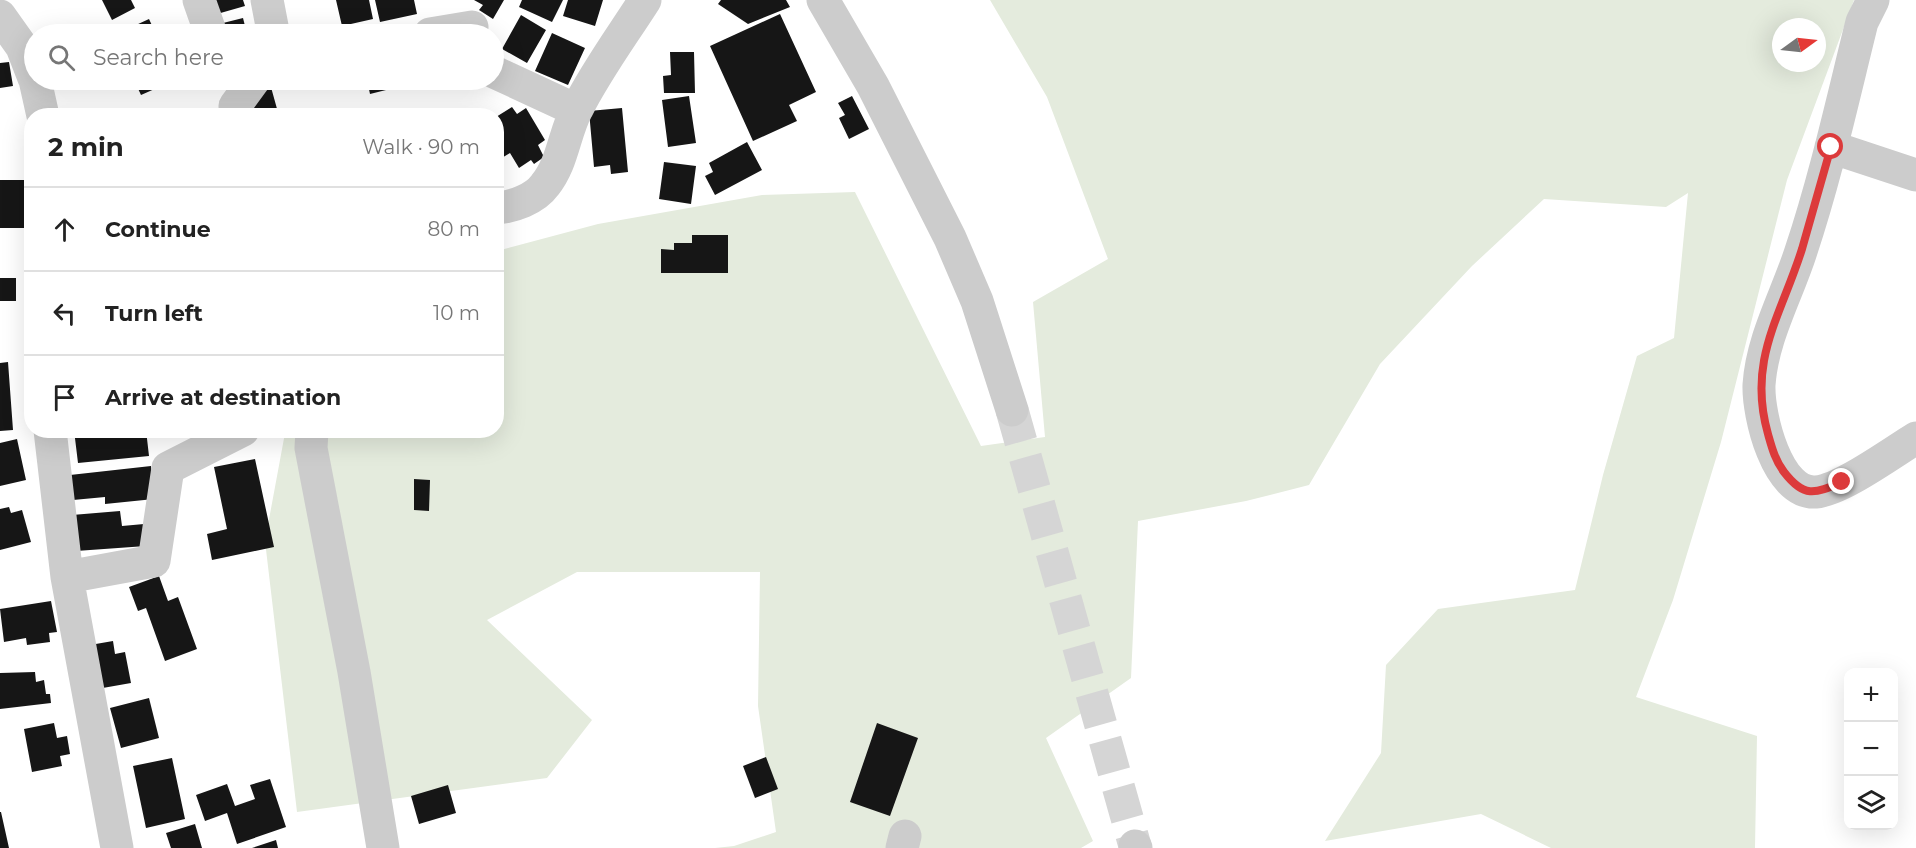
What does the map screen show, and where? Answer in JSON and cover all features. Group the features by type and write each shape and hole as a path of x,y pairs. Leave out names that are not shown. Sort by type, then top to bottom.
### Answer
{"street":[{"path":"199,0 207,24"},
{"path":"267,0 272,24"},
{"path":"504,207 526,200 545,186 557,165 576,110 645,0"},
{"path":"823,0 873,86 950,238 977,301 1012,410"},
{"path":"1873,0 1863,22 1802,250 1763,356 1759,387 1761,411 1776,461 1794,485 1806,491 1818,492 1842,482 1916,438"},
{"path":"0,16 24,52"},
{"path":"504,77 576,110"},
{"path":"37,90 41,108"},
{"path":"1831,147 1916,174"},
{"path":"51,438 67,577 117,848"},
{"path":"67,577 154,561 168,468 227,438"},
{"path":"312,438 311,448 354,672 383,848"}],"shaded area":[{"path":"990,0 1854,0 1787,180 1721,442 1673,600 1636,697 1757,736 1755,848 1551,848 1481,814 1325,841 1381,753 1386,665 1438,609 1575,590 1603,475 1637,356 1674,338 1688,193 1666,207 1544,199 1472,266 1380,364 1309,485 1246,501 1138,521 1131,678 1046,738 1093,841 1081,848 715,848 734,846 776,832 758,706 760,572 577,572 487,620 592,720 547,778 297,812 265,541 284,438 504,438 504,249 598,224 762,195 855,192 981,446 1045,437 1033,302 1108,259 1047,97"}],"building":[{"path":"102,0 131,0 135,8 112,20"},
{"path":"212,0 243,0 245,6 217,14"},
{"path":"336,0 369,0 373,19 342,24"},
{"path":"375,0 414,0 417,14 380,22"},
{"path":"474,0 504,0 493,19 479,10 483,5"},
{"path":"522,0 563,0 552,22 519,7"},
{"path":"568,0 603,0 595,26 563,16"},
{"path":"721,0 786,0 790,7 748,24 718,4"},
{"path":"780,14 816,92 789,105 797,121 753,141 710,46"},
{"path":"521,15 546,30 527,63 504,50 504,45"},
{"path":"243,18 244,24 223,24"},
{"path":"149,19 151,24 138,24"},
{"path":"552,33 585,48 568,85 535,71"},
{"path":"670,52 694,52 695,93 664,93 663,76 671,75"},
{"path":"9,62 13,86 0,88 0,63"},
{"path":"139,90 152,90 141,95"},
{"path":"262,90 272,90 277,108 251,107"},
{"path":"369,90 386,90 370,94"},
{"path":"689,96 696,143 668,147 662,100"},
{"path":"852,96 869,129 849,139 839,118 845,115 838,103"},
{"path":"512,107 517,114 526,108 545,140 538,145 544,157 534,164 531,160 519,168 510,153 504,157 504,112"},
{"path":"622,108 628,172 611,174 610,165 594,167 589,111"},
{"path":"747,142 762,170 715,195 705,176 713,172 709,163"},
{"path":"664,162 696,166 691,204 659,199"},
{"path":"0,180 24,180 24,228 0,228"},
{"path":"692,235 728,235 728,273 661,273 661,249 674,250 674,243 692,243"},
{"path":"0,278 16,278 16,301 0,301"},
{"path":"8,362 13,430 0,431 0,363"},
{"path":"75,438 147,438 149,456 78,463"},
{"path":"17,439 26,480 0,486 0,443"},
{"path":"255,459 274,547 212,560 207,534 227,529 214,467"},
{"path":"151,466 154,499 105,504 105,497 73,500 70,475"},
{"path":"414,479 430,480 429,511 414,510"},
{"path":"9,507 11,513 22,510 31,542 0,550 0,509"},
{"path":"120,511 122,526 144,524 146,546 76,551 72,515"},
{"path":"159,576 168,601 178,597 197,649 165,661 146,608 138,611 129,587"},
{"path":"51,601 57,632 49,633 50,642 27,645 26,638 4,642 0,609"},
{"path":"113,641 115,654 125,652 131,683 97,689 90,645"},
{"path":"35,672 36,682 44,680 46,694 50,694 51,703 0,709 0,673"},
{"path":"149,698 159,738 121,748 110,708"},
{"path":"54,723 57,738 67,736 70,754 60,756 62,766 32,772 24,729"},
{"path":"877,723 918,738 890,816 850,802"},
{"path":"766,757 778,789 755,798 743,766"},
{"path":"172,758 185,819 146,828 133,766"},
{"path":"270,779 286,827 237,844 227,813 205,821 196,795 227,784 235,806 255,799 250,785"},
{"path":"448,785 456,813 419,824 411,796"},
{"path":"1,812 9,848 0,848"},
{"path":"195,824 202,848 171,848 166,833"},
{"path":"276,840 278,848 252,848"}],"tunnel":[{"path":"1012,410 1135,846"}],"route":[{"path":"1831,147 1802,250 1763,356 1759,387 1761,411 1776,461 1794,485 1806,491 1818,492 1842,482"}]}
